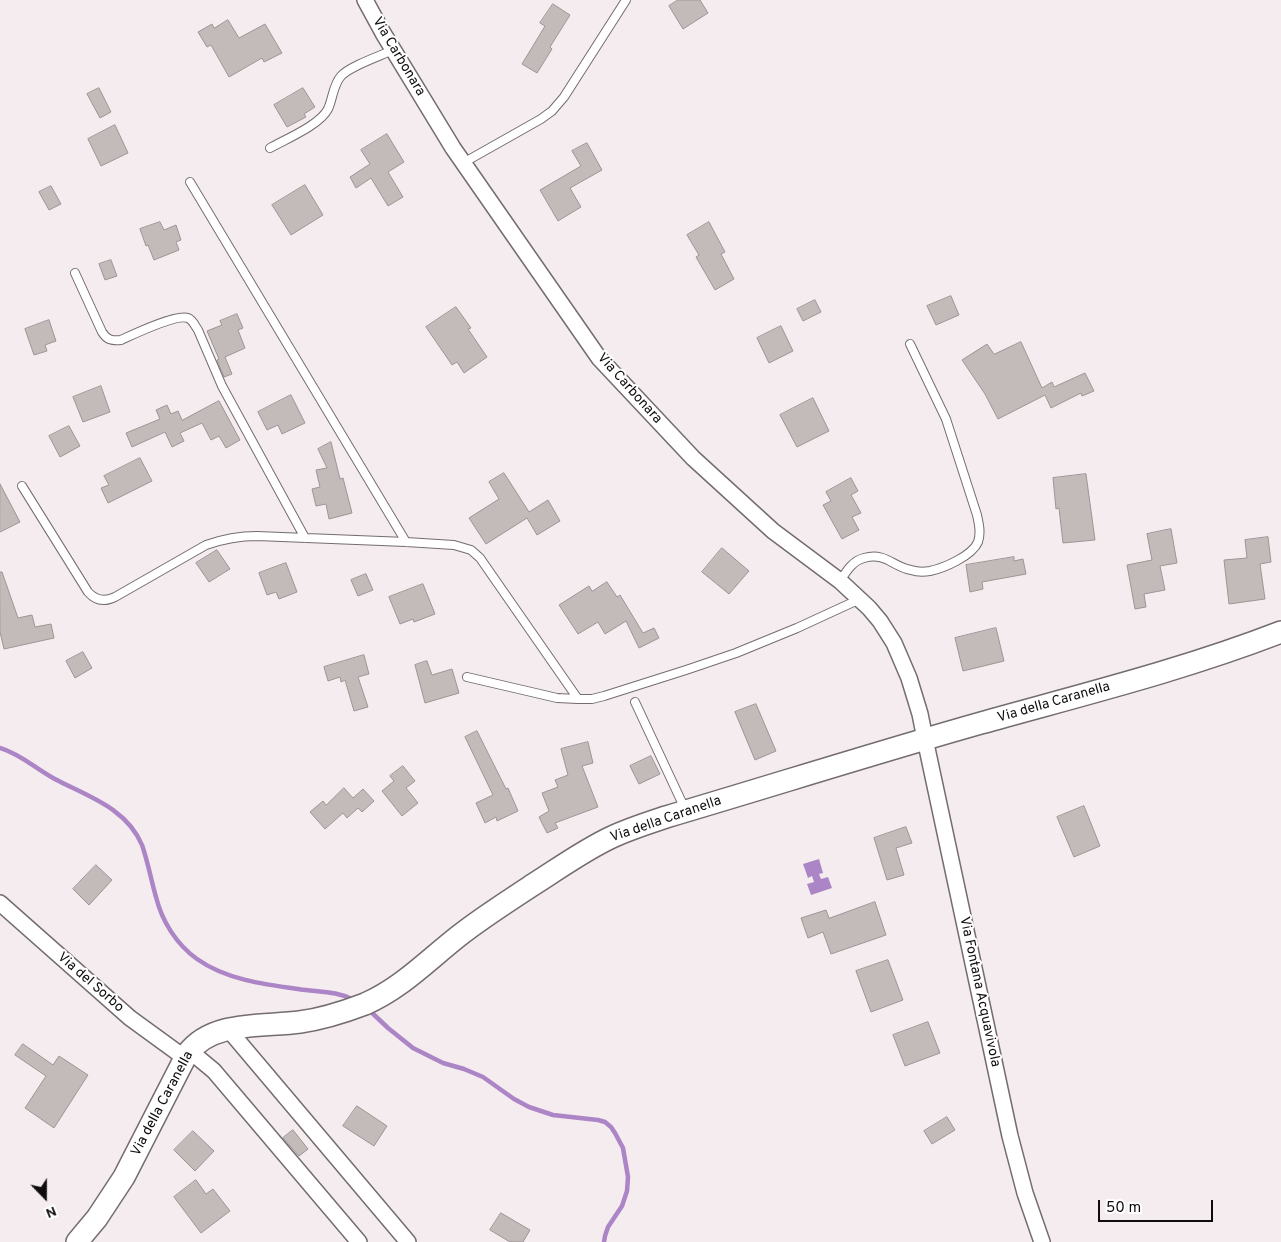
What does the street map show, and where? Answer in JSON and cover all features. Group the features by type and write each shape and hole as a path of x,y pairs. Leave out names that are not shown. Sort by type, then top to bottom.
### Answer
{"main road":[{"name":"Via della Caranella","path":"77,1242 97,1218 124,1177 187,1054 209,1037 228,1029 247,1025 300,1022 334,1014 384,995 472,926 583,853 624,832 686,811 925,739 1189,664 1281,632"}],"street":[{"name":"Via Carbonara","path":"365,0 393,50 463,164 599,358 693,458 773,531 840,581 880,621 900,655 917,700 925,739"},
{"name":"Via Fontana Acquavivola","path":"925,739 1010,1136 1042,1242"},
{"name":"Via del Sorbo","path":"0,903 130,1018 214,1071 359,1242"},
{"path":"228,1029 408,1242"}],"lane":[{"path":"463,164 535,123 552,111 564,97 626,0"},
{"path":"270,148 311,126 321,118 328,108 336,85 342,75 393,50"},
{"path":"190,182 406,542"},
{"path":"76,273 102,332 110,340 121,340 176,318 188,318 192,321 198,330 227,395 305,538"},
{"path":"840,581 853,564 858,560 870,557 883,558 911,570 923,572 934,570 952,563 971,551 976,546 979,538 980,529 977,516 950,429 933,389 910,344"},
{"path":"22,486 88,592 100,600 115,597 199,549 220,540 235,537 406,542 458,546 471,550 480,558 578,699"},
{"path":"467,677 558,698 592,699 718,659 797,628 860,600"},
{"path":"635,702 686,811"}],"shaded area":[{"path":"819,859 823,873 819,874 821,879 828,877 832,888 811,895 807,884 814,882 812,876 808,878 803,864"}],"building":[{"path":"678,0 700,0 708,13 683,29 669,6"},
{"path":"553,4 570,15 550,47 552,49 537,73 522,64 545,26 540,23"},
{"path":"228,20 239,38 265,24 282,53 264,62 262,58 229,77 211,45 207,47 198,32 212,24 214,28"},
{"path":"99,88 111,112 100,118 87,94"},
{"path":"303,88 315,107 304,114 306,117 287,127 274,105"},
{"path":"115,125 128,153 101,166 88,139"},
{"path":"387,134 404,162 388,172 403,197 388,206 371,178 356,188 350,177 370,164 361,150"},
{"path":"587,143 602,170 570,188 581,207 558,221 540,190 581,166 572,151"},
{"path":"305,185 323,215 291,235 272,205"},
{"path":"51,186 61,204 49,210 39,192"},
{"path":"160,222 164,230 176,225 181,240 176,242 179,250 154,260 148,245 146,246 140,229"},
{"path":"709,222 725,252 721,254 734,279 715,290 696,257 699,255 687,235"},
{"path":"111,260 117,276 105,280 99,264"},
{"path":"951,296 959,315 936,325 927,306"},
{"path":"815,300 821,312 803,321 797,309"},
{"path":"456,307 471,328 468,329 487,357 464,373 457,362 452,365 426,327"},
{"path":"237,314 243,328 238,330 245,348 225,357 232,374 224,377 217,360 219,359 207,331 222,325 220,321"},
{"path":"49,320 56,341 45,345 47,351 34,355 25,329"},
{"path":"781,326 793,351 769,363 757,338"},
{"path":"1021,342 1042,388 1052,382 1054,387 1085,373 1094,391 1082,396 1081,393 1051,408 1045,395 998,419 985,394 962,360 987,344 994,354"},
{"path":"101,386 110,412 83,422 73,397"},
{"path":"291,395 305,423 282,434 278,425 267,430 258,412"},
{"path":"813,398 829,431 797,447 780,415"},
{"path":"219,401 240,440 226,448 219,436 211,440 202,423 180,433 184,441 172,447 165,432 132,447 126,433 160,419 156,410 167,405 171,414 178,411 182,420"},
{"path":"69,426 80,446 60,457 49,436"},
{"path":"331,442 340,479 343,478 352,513 329,519 326,504 316,506 312,489 320,487 316,470 327,468 318,449"},
{"path":"140,458 152,481 108,503 101,488 109,485 104,476"},
{"path":"504,473 529,512 548,500 560,521 537,535 527,518 486,544 469,518 499,499 489,482"},
{"path":"1086,474 1095,540 1063,543 1059,508 1056,509 1053,478"},
{"path":"851,478 858,491 851,495 861,513 852,517 859,530 842,539 823,505 831,501 826,492"},
{"path":"0,484 20,522 0,532"},
{"path":"1171,529 1177,563 1160,566 1165,590 1144,594 1146,607 1135,609 1127,565 1152,560 1147,534"},
{"path":"1268,537 1271,562 1260,564 1265,599 1229,604 1224,560 1247,558 1245,540"},
{"path":"722,548 749,571 729,594 702,572"},
{"path":"217,550 230,569 209,582 196,563"},
{"path":"1014,557 1014,561 1023,559 1026,574 982,582 983,589 970,592 966,565"},
{"path":"286,563 297,592 279,599 276,592 267,595 259,573"},
{"path":"0,572 2,572 18,618 32,615 35,627 51,624 54,638 4,649 0,632"},
{"path":"366,574 373,590 358,596 351,580"},
{"path":"607,582 617,597 620,595 643,633 654,628 659,638 639,648 626,621 605,634 598,622 578,634 559,605 589,586 592,591"},
{"path":"423,584 435,614 414,622 413,619 400,624 389,597"},
{"path":"996,628 1004,661 963,671 955,638"},
{"path":"83,652 92,668 75,678 66,661"},
{"path":"364,655 369,674 358,677 368,707 354,711 345,680 341,682 340,677 328,681 324,667"},
{"path":"427,661 432,675 452,669 459,693 425,703 415,665"},
{"path":"756,704 776,751 755,760 735,712"},
{"path":"477,731 506,789 508,788 518,811 497,821 496,817 485,823 476,803 493,795 465,737"},
{"path":"588,742 593,763 582,766 598,807 555,823 558,828 547,833 539,817 549,811 542,793 558,787 555,780 568,775 561,749"},
{"path":"651,756 660,774 639,784 630,766"},
{"path":"403,766 415,781 406,788 418,803 402,816 382,791 394,781 390,776"},
{"path":"344,788 353,798 363,789 374,801 362,812 358,808 347,818 343,813 325,829 310,812 323,801 326,805"},
{"path":"1084,806 1100,846 1074,857 1057,817"},
{"path":"906,827 912,843 896,848 904,875 887,880 874,838"},
{"path":"96,865 112,880 89,905 73,889"},
{"path":"875,902 886,935 831,954 823,932 808,938 801,918 826,910 829,918"},
{"path":"888,960 903,1000 871,1012 856,971"},
{"path":"928,1022 940,1053 905,1066 893,1035"},
{"path":"23,1044 53,1065 59,1056 88,1075 54,1128 25,1108 46,1076 15,1055"},
{"path":"357,1106 387,1126 374,1146 343,1126"},
{"path":"947,1117 955,1130 932,1144 924,1131"},
{"path":"293,1130 308,1149 299,1156 283,1138"},
{"path":"193,1131 214,1151 195,1171 174,1150"},
{"path":"196,1180 206,1194 213,1189 230,1211 201,1233 174,1197"},
{"path":"501,1213 530,1230 523,1242 510,1242 490,1230"}],"waterway":[{"path":"0,748 104,804 126,821 142,845 159,906 166,923 176,939 197,959 222,972 249,981 343,995 354,1000"},
{"path":"369,1010 413,1048 443,1063 483,1077 529,1107 553,1115 598,1120 605,1122 611,1127 623,1148 628,1177 627,1191 622,1206 608,1227 604,1242"}]}
